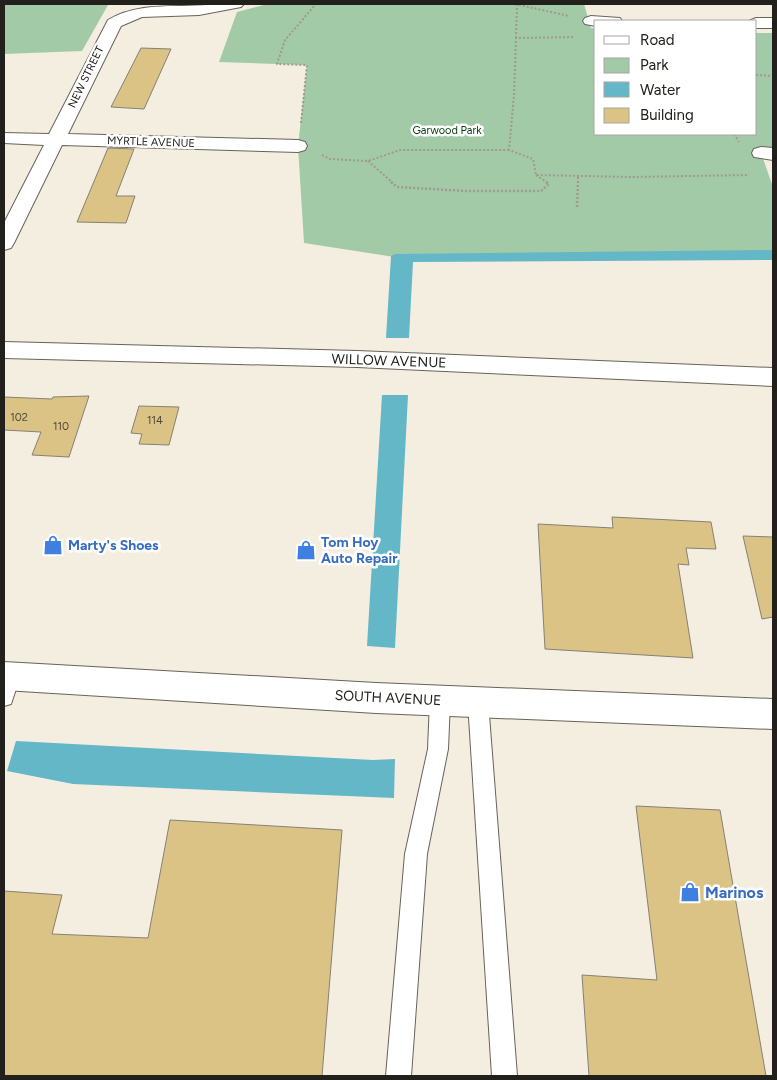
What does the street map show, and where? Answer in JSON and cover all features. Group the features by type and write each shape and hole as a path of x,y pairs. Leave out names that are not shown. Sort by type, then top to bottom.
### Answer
{"street":[{"name":"NEW STREET","path":"4,243 114,23 120,18 140,12 210,10 236,4"},
{"path":"757,23 773,23"},
{"name":"MYRTLE AVENUE","path":"4,138 298,146"},
{"name":"WILLOW AVENUE","path":"4,350 357,359 773,377"},
{"name":"SOUTH AVENUE","path":"6,683 773,714"}],"lane":[{"path":"398,1076 416,854 438,749 440,701"},
{"path":"478,702 505,1076"}],"path":[{"path":"316,4 285,40 277,64 307,65 298,146 330,158 368,161 400,150 509,150 533,159 536,175 549,184 541,191 466,192 397,187 368,161"},
{"path":"509,150 514,95 516,4 591,21"},
{"path":"516,38 569,36 578,38"},
{"path":"757,75 773,76"},
{"path":"536,175 631,177 755,174"},
{"path":"577,207 578,176"}],"green space":[{"path":"4,4 137,4 108,5 82,51 4,54"},
{"name":"Garwood Park","path":"268,4 584,4 591,28 594,29 594,135 757,135 757,33 773,33 773,152 761,153 773,187 773,254 401,258 304,243 298,146 307,65 219,62 237,12"}],"water":[{"path":"773,250 773,260 413,262 409,338 386,338 391,256 395,254"},
{"path":"382,395 408,395 395,648 367,646"},
{"path":"16,741 373,760 395,759 394,798 73,784 7,771"}],"building":[{"path":"141,48 171,49 144,109 111,107"},
{"path":"108,148 134,149 116,196 135,196 126,223 77,222"},
{"path":"89,396 69,457 32,455 41,432 4,430 4,397 52,399 53,397"},
{"path":"139,406 179,407 169,445 139,444 142,434 131,433"},
{"path":"612,517 711,522 716,549 686,548 689,565 678,564 693,658 545,649 538,524 613,528"},
{"path":"743,536 773,537 773,617 762,619"},
{"name":"Marinos","path":"636,806 720,810 766,1076 589,1076 582,975 657,980"},
{"path":"170,820 342,830 322,1076 4,1076 4,891 62,895 52,934 148,938"}],"place":[{"name":"Marty's Shoes","path":"53,545"},
{"name":"Tom Hoy Auto Repair","path":"306,550"},
{"name":"Marinos","path":"690,892"}]}
